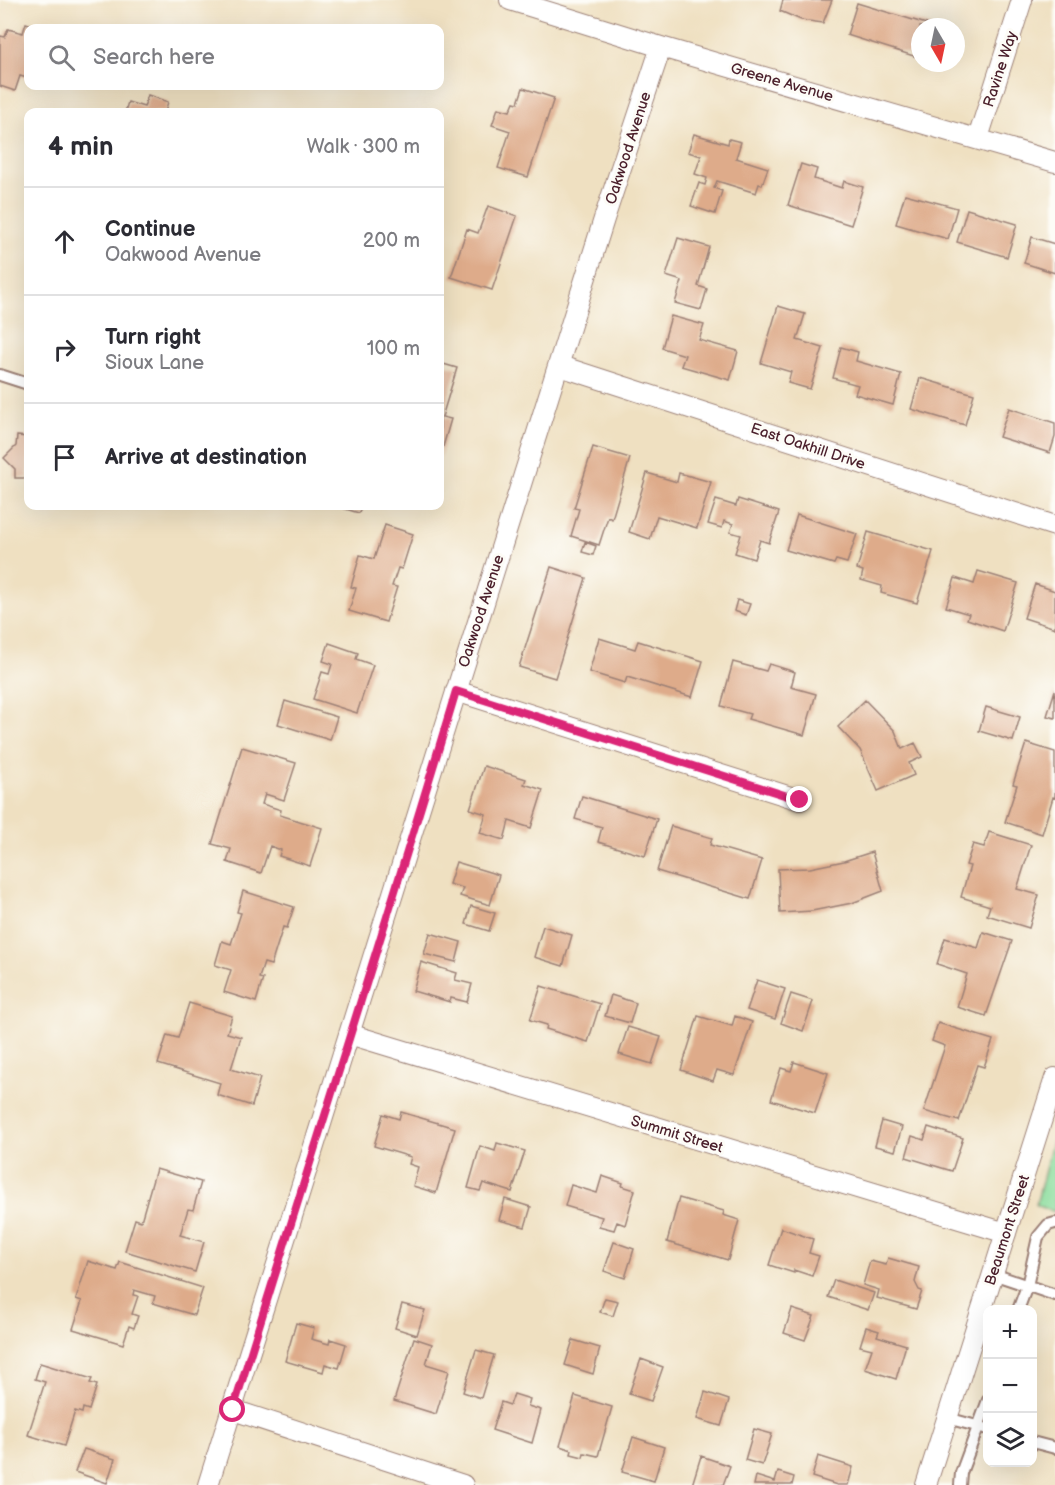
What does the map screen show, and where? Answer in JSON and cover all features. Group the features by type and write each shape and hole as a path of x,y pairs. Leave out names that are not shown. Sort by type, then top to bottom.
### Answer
{"street":[{"name":"Greene Avenue","path":"510,0 661,47 1055,162"},
{"name":"Ravine Way","path":"978,138 1022,0"},
{"name":"Oakwood Avenue","path":"208,1485 398,885 456,691 560,366 604,219 661,47"},
{"name":"East Oakhill Drive","path":"560,366 1055,526"},
{"path":"456,691 800,800"},
{"name":"Summit Street","path":"349,1034 1006,1233"},
{"name":"Beaumont Street","path":"926,1485 1055,1078"},
{"path":"233,1410 463,1485"}],"lane":[{"path":"0,375 24,383"},
{"path":"1020,1305 1027,1286 1038,1237 1048,1225 1055,1223"},
{"path":"993,1274 1055,1295"},
{"path":"947,1418 983,1428 961,1473 960,1485"},
{"path":"1037,1443 1055,1448"}],"green space":[{"path":"1055,1131 1055,1212 1036,1205"}],"building":[{"path":"783,0 832,0 823,23 801,20 780,11"},
{"path":"857,3 911,19 911,55 847,35"},
{"path":"8,29 23,33 24,30 24,77 20,76 15,91 0,86 0,36 5,37"},
{"path":"523,88 554,98 528,177 498,168 510,131 492,125 498,108 510,111 514,102 518,103"},
{"path":"148,95 168,102 166,108 126,108 128,102 144,107"},
{"path":"694,134 728,144 729,139 741,142 736,158 768,168 762,185 759,184 756,193 717,181 714,188 722,191 715,214 691,206 699,183 705,185 707,178 695,174 701,156 688,152"},
{"path":"801,164 817,169 814,179 842,188 844,181 863,187 851,225 788,205"},
{"path":"905,194 957,208 948,239 896,224"},
{"path":"488,206 517,216 492,290 451,277 467,229 478,233"},
{"path":"967,209 1017,224 1007,257 957,242"},
{"path":"1032,237 1055,244 1055,273 1024,263"},
{"path":"678,238 709,247 698,286 707,289 701,310 675,303 682,281 666,276"},
{"path":"778,306 805,314 797,340 823,348 810,389 788,383 791,372 761,363"},
{"path":"671,316 704,325 699,340 738,351 730,380 681,366 685,355 662,348"},
{"path":"841,347 858,352 856,361 901,374 893,405 855,394 858,385 833,378"},
{"path":"444,364 457,368 444,410"},
{"path":"920,378 974,394 965,425 911,409"},
{"path":"1009,408 1055,423 1055,437 1050,453 999,437"},
{"path":"444,417 451,419 444,443"},
{"path":"17,436 24,437 24,478 15,478 15,469 4,458 16,446"},
{"path":"593,447 630,458 612,519 608,517 599,545 571,536 579,509 574,508"},
{"path":"647,473 677,482 679,473 711,482 697,528 657,516 650,539 629,532"},
{"path":"738,499 779,512 769,543 760,540 754,559 735,553 741,535 730,532 733,524 724,521 722,528 708,524 716,500 736,506"},
{"path":"797,515 857,534 847,563 836,560 834,564 786,550"},
{"path":"385,525 413,534 402,569 398,568 392,586 397,587 386,622 349,611 356,588 351,587 360,555 374,559"},
{"path":"868,532 933,551 917,603 881,593 882,586 861,580 863,571 857,569"},
{"path":"585,542 596,546 593,555 582,552"},
{"path":"551,567 586,578 555,678 519,667"},
{"path":"978,571 1018,583 1003,631 967,619 969,614 946,607 955,578 974,584"},
{"path":"1035,584 1055,591 1055,628 1024,618"},
{"path":"737,600 750,604 746,615 734,611"},
{"path":"599,638 635,649 638,641 703,661 692,697 627,677 625,683 589,672"},
{"path":"329,643 358,653 356,659 373,665 357,713 313,699 322,672 329,674 332,664 323,661"},
{"path":"733,662 766,671 769,664 795,672 791,687 816,694 804,735 748,719 750,714 721,706"},
{"path":"1055,690 1055,718 1047,716"},
{"path":"865,700 895,731 902,749 915,743 922,757 909,763 914,775 878,791 860,750 838,727"},
{"path":"285,701 337,717 330,740 278,724"},
{"path":"986,707 1020,717 1013,741 979,731"},
{"path":"1026,743 1055,752 1055,798 1053,797 1042,834 1005,822 1017,785 1013,784"},
{"path":"242,747 296,763 284,800 265,794 262,804 281,810 280,815 322,828 310,866 279,856 281,850 270,846 261,873 227,862 231,849 212,844"},
{"path":"484,766 526,779 524,784 543,790 531,828 509,821 504,840 480,833 486,814 470,809"},
{"path":"582,796 657,819 645,856 598,842 602,827 575,819"},
{"path":"671,826 712,838 710,845 762,860 750,899 657,871"},
{"path":"989,832 1031,845 1017,889 1039,895 1029,928 987,915 990,906 961,897 970,866 966,865 973,844 984,847"},
{"path":"872,852 883,891 852,903 812,911 780,913 778,869 810,868"},
{"path":"456,862 499,875 490,905 460,896 463,888 449,884"},
{"path":"243,891 294,907 287,928 283,927 271,965 264,963 259,978 263,979 256,1002 224,992 231,970 215,965 222,941 231,944 241,913 237,912"},
{"path":"471,906 495,913 489,931 466,924"},
{"path":"543,926 572,935 563,966 534,957"},
{"path":"983,932 1012,941 986,1016 957,1007 967,974 937,964 945,938 978,948"},
{"path":"430,933 461,942 456,962 424,954"},
{"path":"421,962 457,973 455,980 472,984 467,1002 451,998 450,1002 413,991"},
{"path":"757,980 785,989 775,1019 747,1010"},
{"path":"541,986 600,1004 588,1042 546,1029 547,1025 530,1020"},
{"path":"791,994 813,1001 803,1031 781,1023"},
{"path":"611,995 636,1003 630,1023 605,1016"},
{"path":"189,1003 232,1016 227,1033 241,1037 231,1069 260,1078 252,1106 217,1095 220,1083 158,1064 167,1035 178,1038"},
{"path":"698,1016 732,1026 735,1016 752,1022 734,1075 717,1070 713,1081 681,1070"},
{"path":"938,1023 993,1040 984,1067 977,1065 959,1121 924,1111 945,1046 932,1041"},
{"path":"628,1027 661,1037 652,1064 619,1054"},
{"path":"794,1062 828,1073 815,1113 771,1100 781,1068 791,1071"},
{"path":"401,1112 455,1128 436,1193 413,1186 418,1167 409,1164 411,1157 374,1146 383,1114 399,1119"},
{"path":"882,1121 902,1127 895,1151 875,1146"},
{"path":"928,1127 963,1138 952,1171 906,1157 912,1136 924,1140"},
{"path":"497,1143 525,1151 512,1192 483,1183 480,1191 468,1188 480,1146 495,1151"},
{"path":"156,1169 201,1182 193,1210 188,1209 180,1235 204,1242 195,1272 125,1251 135,1219 141,1221"},
{"path":"602,1176 635,1190 625,1225 617,1222 614,1230 599,1226 602,1217 565,1206 571,1185 597,1193"},
{"path":"679,1198 724,1211 723,1215 739,1220 728,1260 667,1242"},
{"path":"505,1199 531,1207 525,1227 499,1220"},
{"path":"781,1228 813,1239 809,1253 819,1256 812,1276 769,1265"},
{"path":"614,1242 634,1249 625,1278 604,1271"},
{"path":"888,1258 919,1267 915,1282 922,1291 916,1309 877,1298 879,1290 863,1285 870,1261 886,1265"},
{"path":"88,1261 117,1270 120,1262 203,1288 194,1315 153,1303 155,1296 134,1290 133,1295 138,1296 132,1314 138,1316 134,1328 129,1326 123,1344 73,1329 82,1301 76,1299"},
{"path":"834,1280 874,1293 868,1310 828,1297"},
{"path":"605,1298 618,1301 613,1316 600,1312"},
{"path":"402,1304 425,1310 417,1335 395,1328"},
{"path":"792,1309 814,1316 805,1340 784,1333"},
{"path":"296,1323 314,1328 311,1339 329,1344 330,1339 346,1344 339,1368 325,1364 323,1372 285,1361"},
{"path":"866,1327 879,1331 877,1336 906,1345 896,1379 865,1369 872,1349 860,1346"},
{"path":"414,1338 432,1344 426,1364 449,1371 436,1414 394,1401"},
{"path":"573,1340 600,1348 593,1374 565,1365"},
{"path":"476,1350 494,1355 481,1398 463,1392"},
{"path":"641,1359 663,1367 651,1401 629,1394"},
{"path":"40,1363 92,1379 90,1383 97,1385 89,1410 83,1408 82,1413 75,1411 64,1446 28,1435 45,1382 35,1379"},
{"path":"705,1392 729,1400 721,1426 697,1419"},
{"path":"514,1394 530,1399 528,1406 541,1410 532,1443 492,1430 501,1402 510,1405"},
{"path":"575,1396 612,1407 598,1456 584,1453 583,1457 571,1454 572,1450 560,1446"},
{"path":"754,1429 772,1434 762,1465 745,1460"},
{"path":"633,1437 664,1447 654,1481 622,1472"},
{"path":"84,1449 115,1459 107,1483 75,1472"},
{"path":"701,1456 730,1466 723,1485 692,1485"},
{"path":"818,1456 853,1467 848,1485 837,1485 812,1477"},
{"path":"778,1472 794,1477 792,1485 754,1485 756,1476 775,1482"}],"route":[{"path":"233,1410 349,1034 398,885 456,691 800,800"}]}
